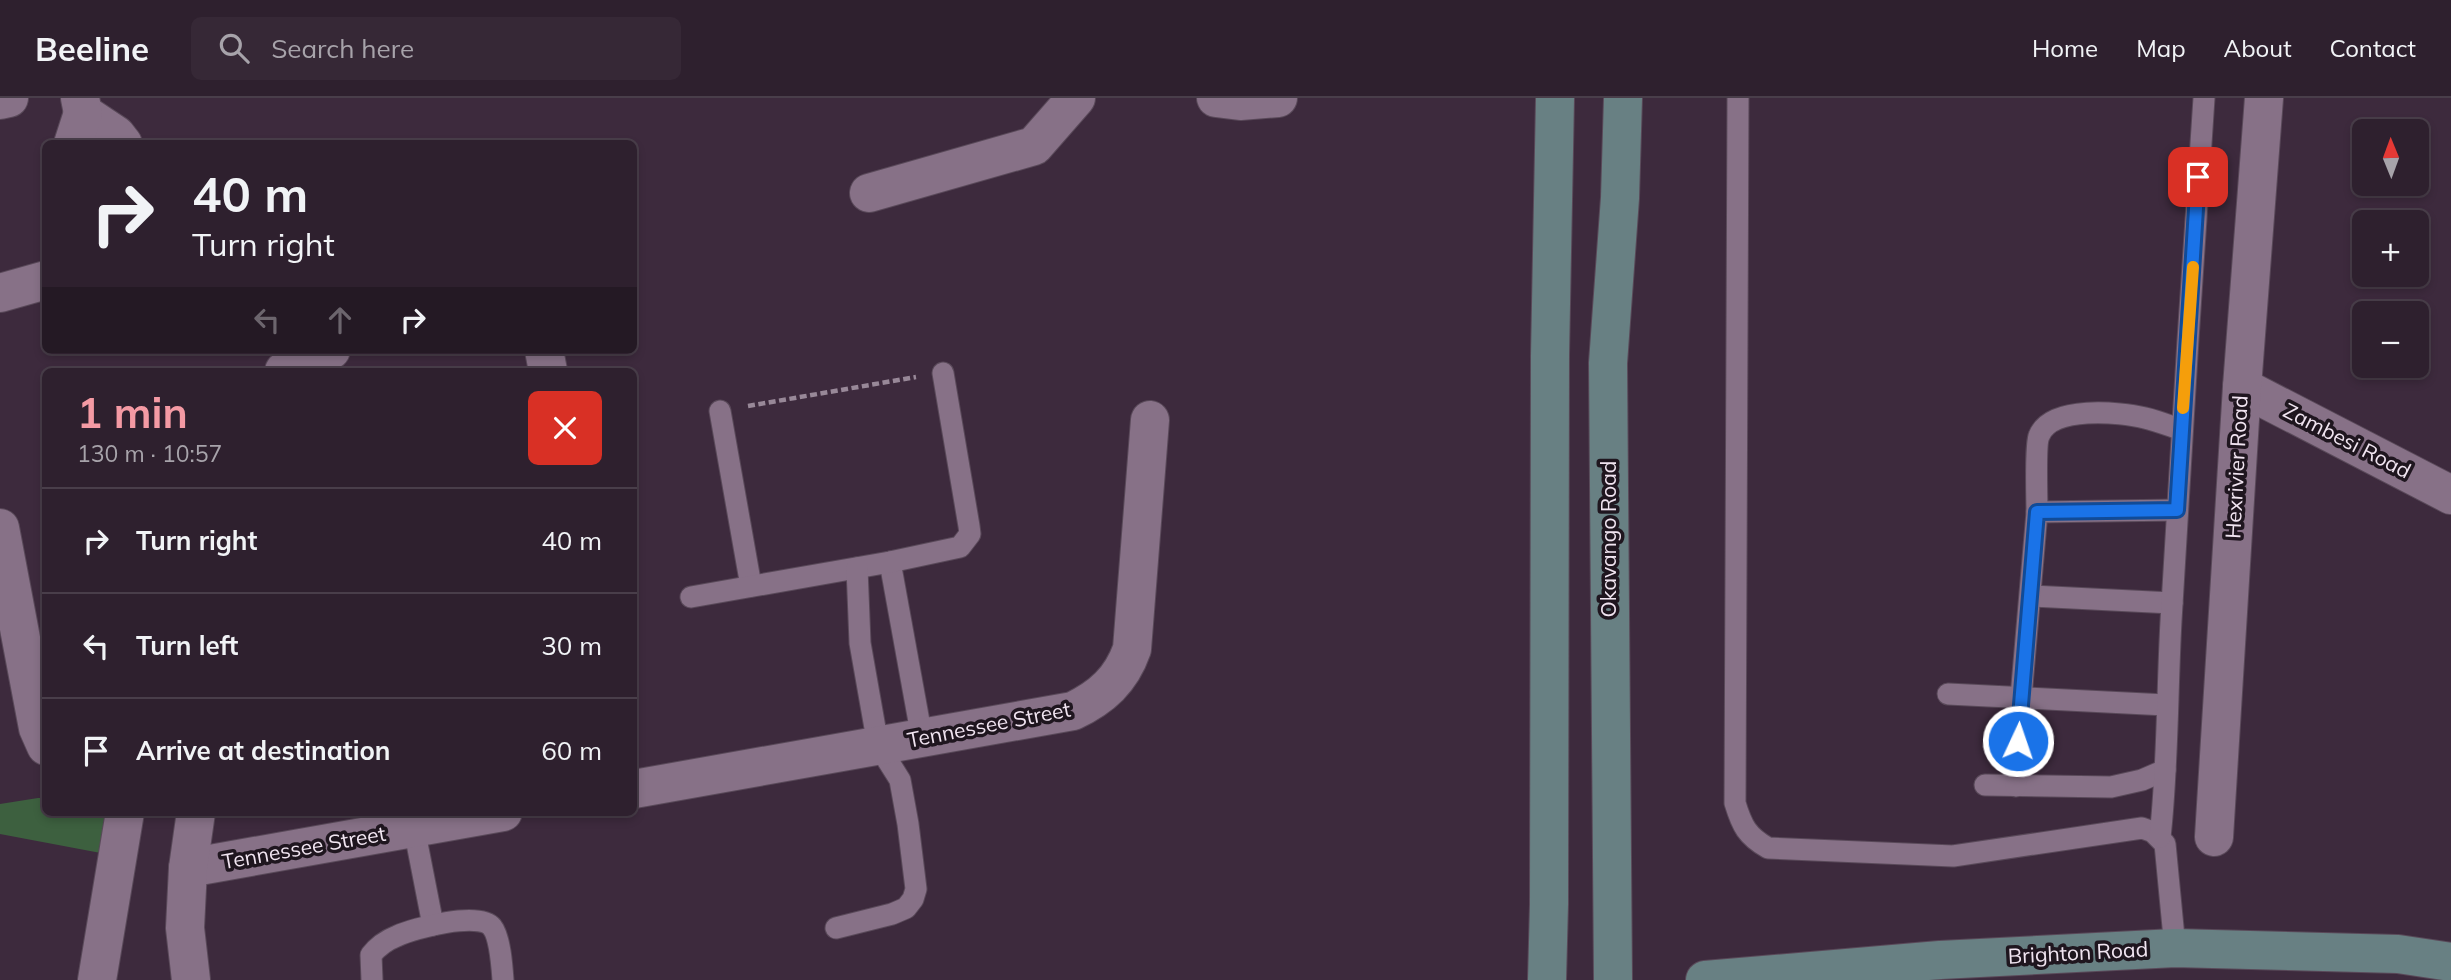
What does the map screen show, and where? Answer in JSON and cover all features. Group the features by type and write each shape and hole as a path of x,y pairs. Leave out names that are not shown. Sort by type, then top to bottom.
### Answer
{"main road":[{"path":"1547,980 1550,356 1555,98"},
{"name":"Okavango Road","path":"1613,980 1608,363 1620,198 1623,98"},
{"name":"Brighton Road","path":"1705,980 1940,960 2175,948 2398,954 2451,962"}],"street":[{"path":"0,100 9,98"},
{"path":"869,193 1034,146 1076,98"},
{"path":"1216,98 1240,101 1278,98"},
{"name":"Hexrivier Road","path":"2214,837 2263,98"},
{"path":"79,118 116,135 120,140"},
{"path":"1,301 42,282"},
{"path":"288,368 300,360 319,354"},
{"name":"Zambesi Road","path":"2242,387 2451,495"},
{"name":"Tennessee Street","path":"637,788 1073,711 1093,702 1119,676 1132,649 1150,421"},
{"path":"0,527 38,728 42,737"},
{"path":"97,980 124,816"},
{"path":"191,980 185,928 188,868 195,816"},
{"name":"Tennessee Street","path":"188,868 481,816"}],"lane":[{"path":"1738,98 1735,803 1742,824 1754,840 1768,848 1953,856 2142,828 2165,844 2175,948"},
{"path":"2160,838 2203,98"},
{"path":"691,597 953,550 966,542 970,534 943,373"},
{"path":"720,411 751,586"},
{"path":"2016,786 2037,512 2038,436 2058,418 2086,413 2145,418 2182,430"},
{"path":"2037,512 2177,510"},
{"path":"890,562 922,738"},
{"path":"836,928 892,915 906,908 916,889 900,780 878,746 860,643 857,568"},
{"path":"2031,596 2172,603"},
{"path":"1948,694 2166,705"},
{"path":"1985,785 2111,787 2142,780 2165,770"},
{"path":"414,828 433,925"},
{"path":"372,980 370,960 376,948 398,935 433,925 474,919 489,923 495,934 503,980"}],"path":[{"path":"720,411 943,373"}],"green space":[{"path":"42,798 42,816 112,818 106,854 0,834 0,804"}],"slow traffic":[{"path":"2183,408 2193,267"}],"route":[{"path":"2018,741 2037,512 2177,510 2198,177"}]}
